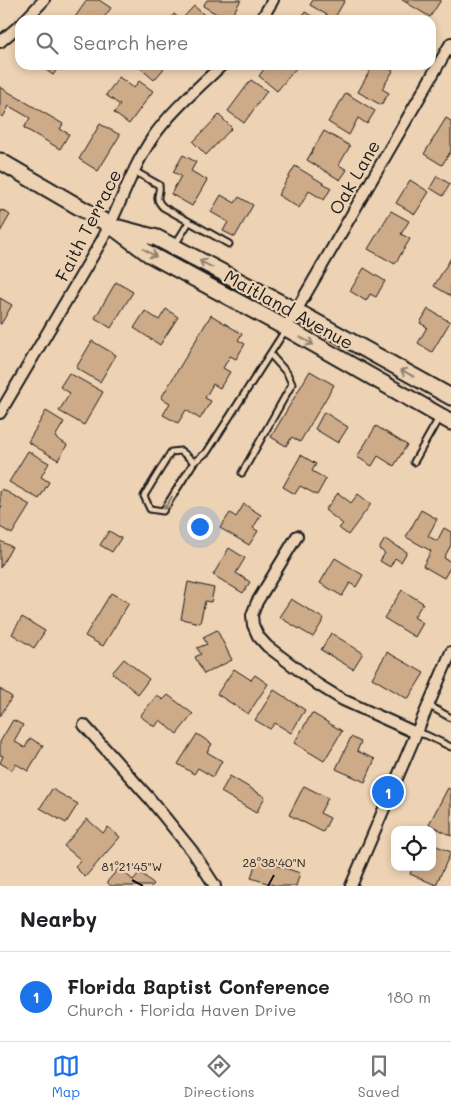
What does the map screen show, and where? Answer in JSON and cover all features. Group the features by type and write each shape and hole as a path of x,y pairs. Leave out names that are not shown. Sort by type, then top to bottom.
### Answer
{"main road":[{"name":"Maitland Avenue","path":"0,161 110,226 150,254 286,328 446,419"},
{"name":"Maitland Avenue","path":"110,226 157,238 451,396"},
{"path":"446,419 451,396"}],"street":[{"path":"30,15 44,0"},
{"path":"264,15 273,0"},
{"path":"0,42 15,29"},
{"name":"Oak Lane","path":"436,68 451,42"},
{"name":"Faith Terrace","path":"0,413 110,226 126,185 152,138 185,100 217,70"},
{"name":"Oak Lane","path":"286,328 435,70"},
{"path":"296,536 257,602 252,615 253,625 258,636 267,646 317,684 343,700 416,733"},
{"path":"351,886 451,652"},
{"path":"84,725 169,821 193,852 215,886"}],"lane":[{"path":"134,171 159,185 158,198 161,204 229,244"},
{"path":"174,247 189,222"},
{"path":"194,462 181,451 171,452 144,496 150,509 163,512 194,462 208,452 286,328"},
{"path":"242,473 292,384 288,373 270,354"},
{"path":"414,462 446,419"},
{"path":"428,705 451,718"},
{"path":"416,733 426,735 451,748"}],"building":[{"path":"87,0 99,0 111,8 106,15 76,15"},
{"path":"207,0 241,0 232,15 218,15 203,6"},
{"path":"313,0 345,0 336,15 327,15 310,5"},
{"path":"402,0 441,0 431,15 427,15"},
{"path":"194,6 204,15 186,15"},
{"path":"46,70 56,70 53,75"},
{"path":"143,70 163,70 154,80"},
{"path":"263,70 294,70 277,91 259,76"},
{"path":"370,70 393,71 382,89 389,93 381,105 358,92"},
{"path":"119,77 134,88 139,81 153,91 129,124 114,113 120,105 106,95"},
{"path":"251,80 267,91 244,123 228,111"},
{"path":"0,87 63,124 60,129 69,134 60,149 24,128 30,118 9,106 3,117 0,115"},
{"path":"346,93 375,111 367,124 358,118 349,135 328,122"},
{"path":"219,115 232,128 206,155 193,142"},
{"path":"446,118 451,121 451,151 442,165 424,154"},
{"path":"100,124 120,135 98,171 79,159"},
{"path":"324,131 350,146 339,165 347,170 340,180 307,160"},
{"path":"183,155 196,162 191,171 207,180 192,206 171,194 181,176 173,172"},
{"path":"295,166 331,188 324,200 309,191 299,208 278,195"},
{"path":"437,176 450,184 443,196 430,188"},
{"path":"410,180 429,192 415,214 396,203"},
{"path":"221,195 235,203 239,197 253,205 235,237 223,231 228,222 211,212"},
{"path":"0,210 10,215 0,232"},
{"path":"391,211 409,221 401,234 410,239 395,264 368,249"},
{"path":"451,258 451,296 434,286"},
{"path":"364,268 385,281 376,297 370,294 366,301 350,291"},
{"path":"116,282 133,292 111,328 95,318"},
{"path":"0,298 12,305 1,324 0,324"},
{"path":"166,309 178,317 160,345 134,328 145,311 159,320"},
{"path":"428,309 450,322 432,352 418,343 427,327 420,323"},
{"path":"211,315 242,334 238,340 245,344 236,359 230,356 223,368 230,372 220,388 213,384 205,398 211,401 200,419 186,410 178,423 163,415 170,403 161,398"},
{"path":"92,341 116,355 100,382 76,368"},
{"path":"310,371 334,385 300,442 292,437 286,446 271,437"},
{"path":"69,373 103,392 84,425 59,411 70,393 60,387"},
{"path":"46,411 64,422 55,437 67,445 58,460 28,442"},
{"path":"324,412 348,427 338,443 315,429"},
{"path":"376,426 407,445 394,466 378,456 372,466 357,457"},
{"path":"28,451 49,463 41,477 49,482 39,499 9,482"},
{"path":"301,455 316,464 312,471 326,479 317,495 300,486 295,494 283,487"},
{"path":"2,489 30,505 12,534 0,527 0,509 2,506 0,506 0,492"},
{"path":"338,493 351,503 358,494 371,504 348,535 339,528 343,524 325,510"},
{"path":"244,504 261,515 253,528 258,531 249,545 220,528 230,513 236,517"},
{"path":"421,510 437,519 428,536 437,541 444,528 451,532 451,545 444,558 451,562 451,566 444,578 423,566 431,551 406,537"},
{"path":"109,531 121,538 112,552 100,545"},
{"path":"385,539 407,552 401,562 395,558 390,567 380,561 385,553 379,549"},
{"path":"0,541 12,547 0,568"},
{"path":"229,548 245,558 236,573 250,582 243,593 213,575"},
{"path":"335,558 363,575 356,587 350,583 342,596 320,583"},
{"path":"188,582 214,588 211,602 205,601 200,623 181,619"},
{"path":"402,590 423,603 414,617 423,623 415,637 384,618"},
{"path":"111,593 129,603 103,646 85,636"},
{"path":"291,599 324,619 313,637 279,617"},
{"path":"22,617 45,631 34,648 12,634"},
{"path":"217,630 232,660 204,674 195,657 201,654 197,648 207,644 203,637"},
{"path":"331,633 363,653 353,669 321,650"},
{"path":"387,652 424,673 408,699 372,678"},
{"path":"124,659 149,679 138,694 112,673"},
{"path":"234,669 251,680 255,675 268,684 248,714 217,694"},
{"path":"0,689 12,697 0,716"},
{"path":"274,690 305,710 291,733 275,723 270,729 255,720"},
{"path":"157,695 163,700 168,695 193,714 177,734 160,720 155,727 140,716"},
{"path":"312,713 342,731 324,761 294,743"},
{"path":"13,720 23,725 14,741 25,748 30,738 43,746 28,771 16,764 12,770 0,763 3,756 0,755 0,742"},
{"path":"197,734 212,744 207,752 222,761 213,777 198,768 194,774 178,764"},
{"path":"351,737 361,742 357,751 375,759 365,782 336,769"},
{"path":"230,776 265,797 256,813 221,792"},
{"path":"304,786 328,798 320,813 330,818 323,832 289,815"},
{"path":"448,788 451,790 451,836 436,828 436,826 429,824"},
{"path":"52,789 78,804 66,823 40,808"},
{"path":"87,819 103,833 108,827 120,837 85,877 75,867 81,860 64,846"},
{"path":"436,846 451,852 436,885 410,874 411,871 436,871"},
{"path":"257,859 300,873 296,886 277,886 251,878"},
{"path":"119,868 133,880 140,872 154,884 152,886 111,886 107,882"}],"place":[{"name":"Florida Baptist Conference","path":"388,792"}]}
